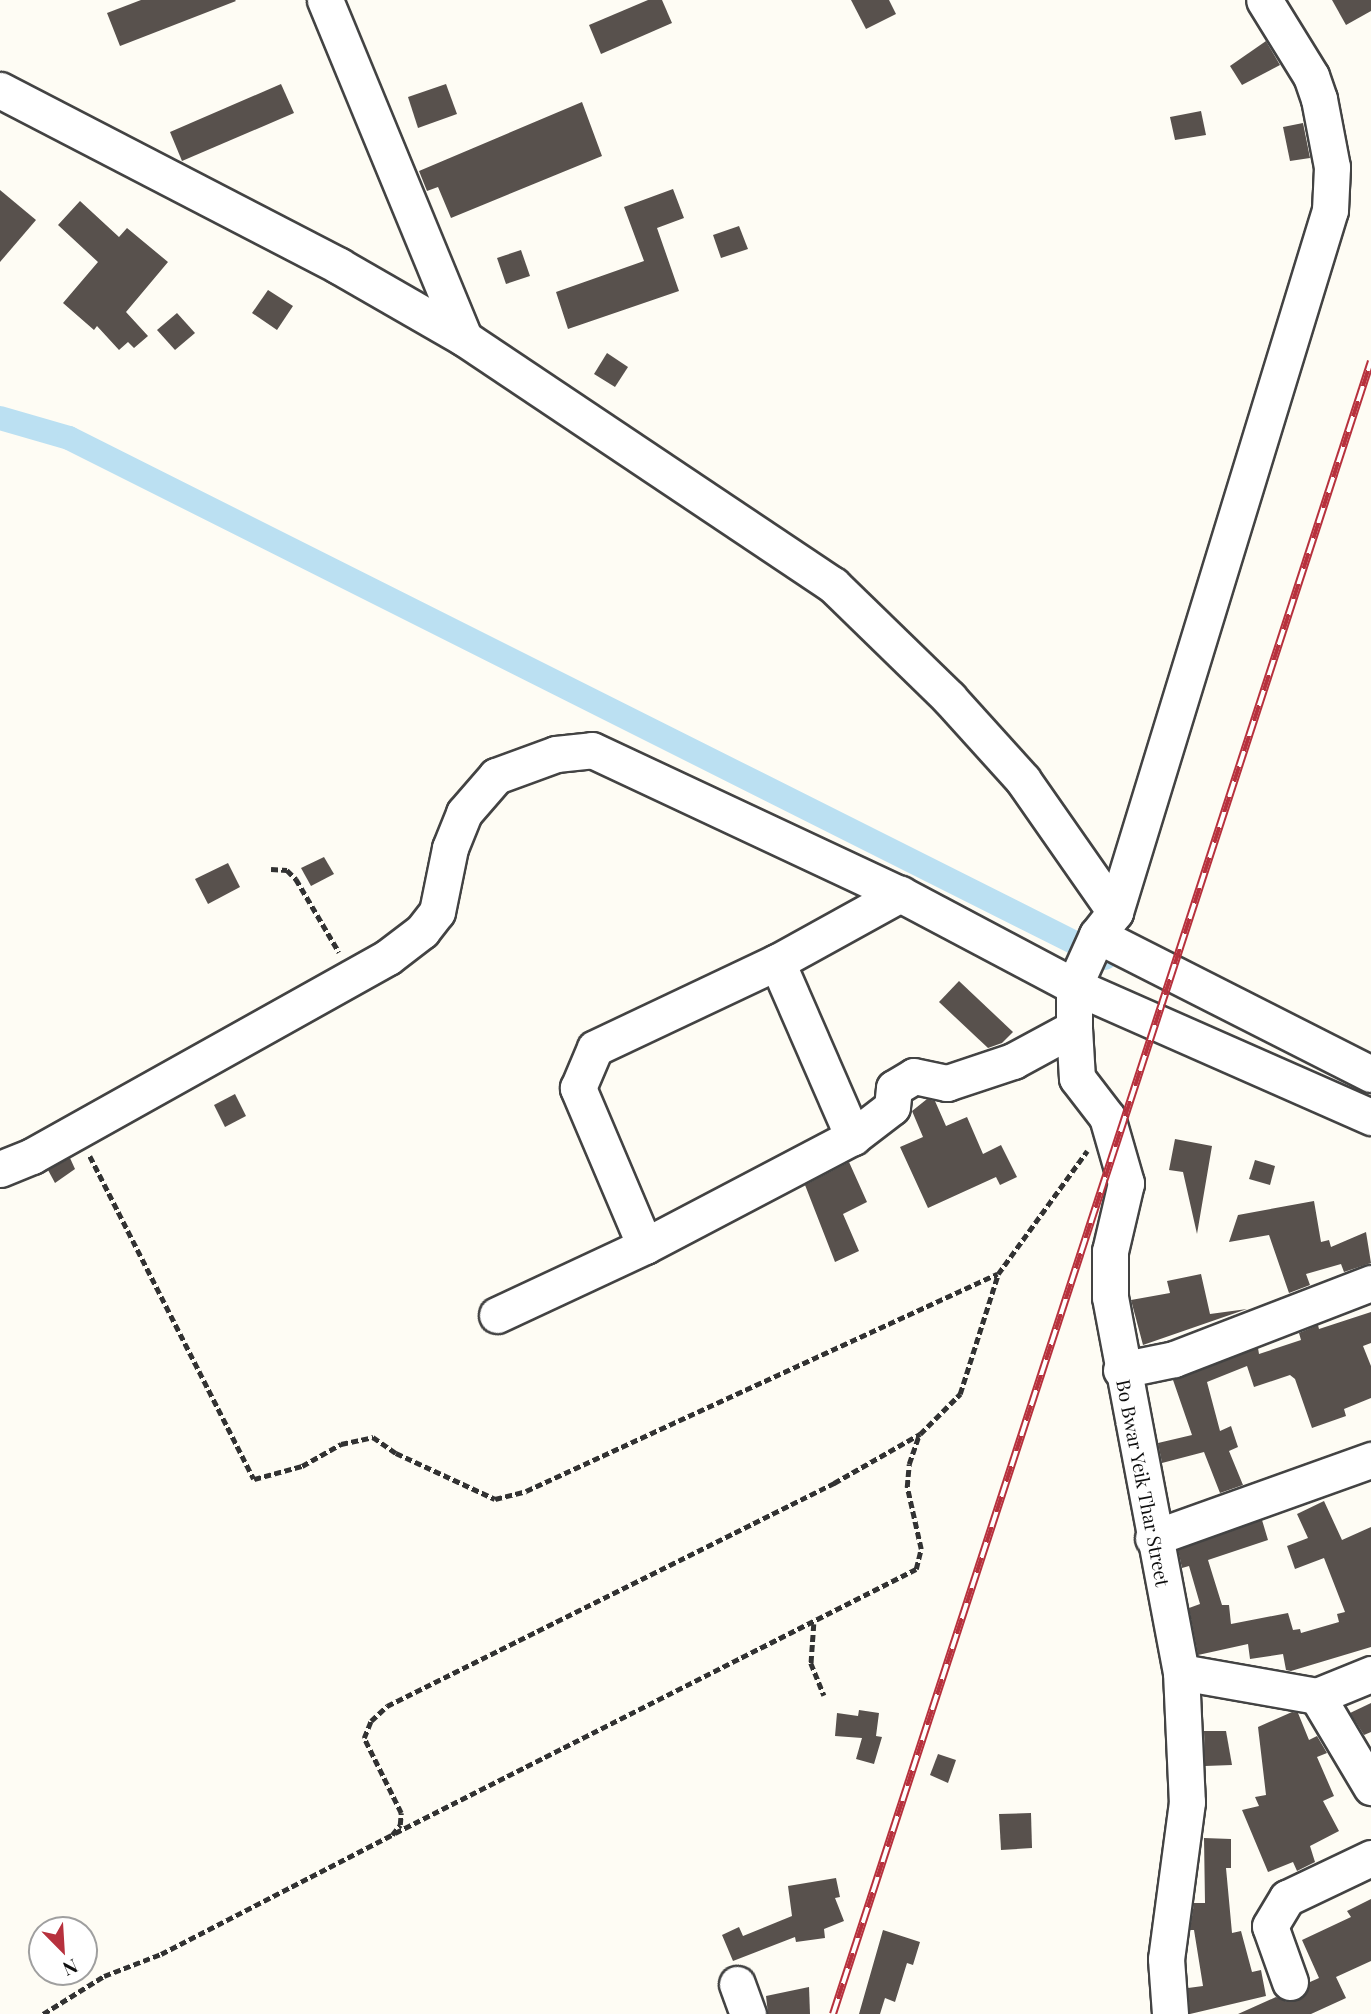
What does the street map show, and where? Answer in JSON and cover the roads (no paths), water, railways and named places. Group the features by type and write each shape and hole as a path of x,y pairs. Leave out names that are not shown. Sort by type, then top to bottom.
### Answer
{"street":[{"path":"325,0 464,338"},
{"name":"Bo Bwar Yeik Thar Street","path":"1170,2014 1166,1959 1187,1802 1181,1672 1121,1370 1110,1297 1110,1251 1126,1183 1107,1117 1077,1078 1074,1028 1092,950 1330,210 1332,167 1319,99 1311,76 1264,0"},
{"path":"0,90 339,266 464,338 833,585 949,698 1024,780 1092,950 1371,1117"},
{"path":"0,1169 77,1131 358,974 422,931 437,912 450,848 464,813 496,776 556,754 592,750 900,894 1092,950 1371,1074"},
{"path":"645,1246 578,1088 595,1048 777,962 900,894"},
{"path":"777,962 853,1137"},
{"path":"497,1315 645,1246 853,1137 892,1107 894,1088 914,1076 947,1083 1013,1061 1074,1028"},
{"path":"1121,1370 1174,1359 1371,1283"},
{"path":"1153,1538 1371,1460"},
{"path":"1181,1672 1317,1696 1371,1674"},
{"path":"1317,1696 1371,1787"},
{"path":"1290,1982 1270,1926 1287,1898 1371,1858"}],"waterway":[{"path":"0,418 69,438 1105,958"}],"railway":[{"path":"833,2014 1371,361"}]}
